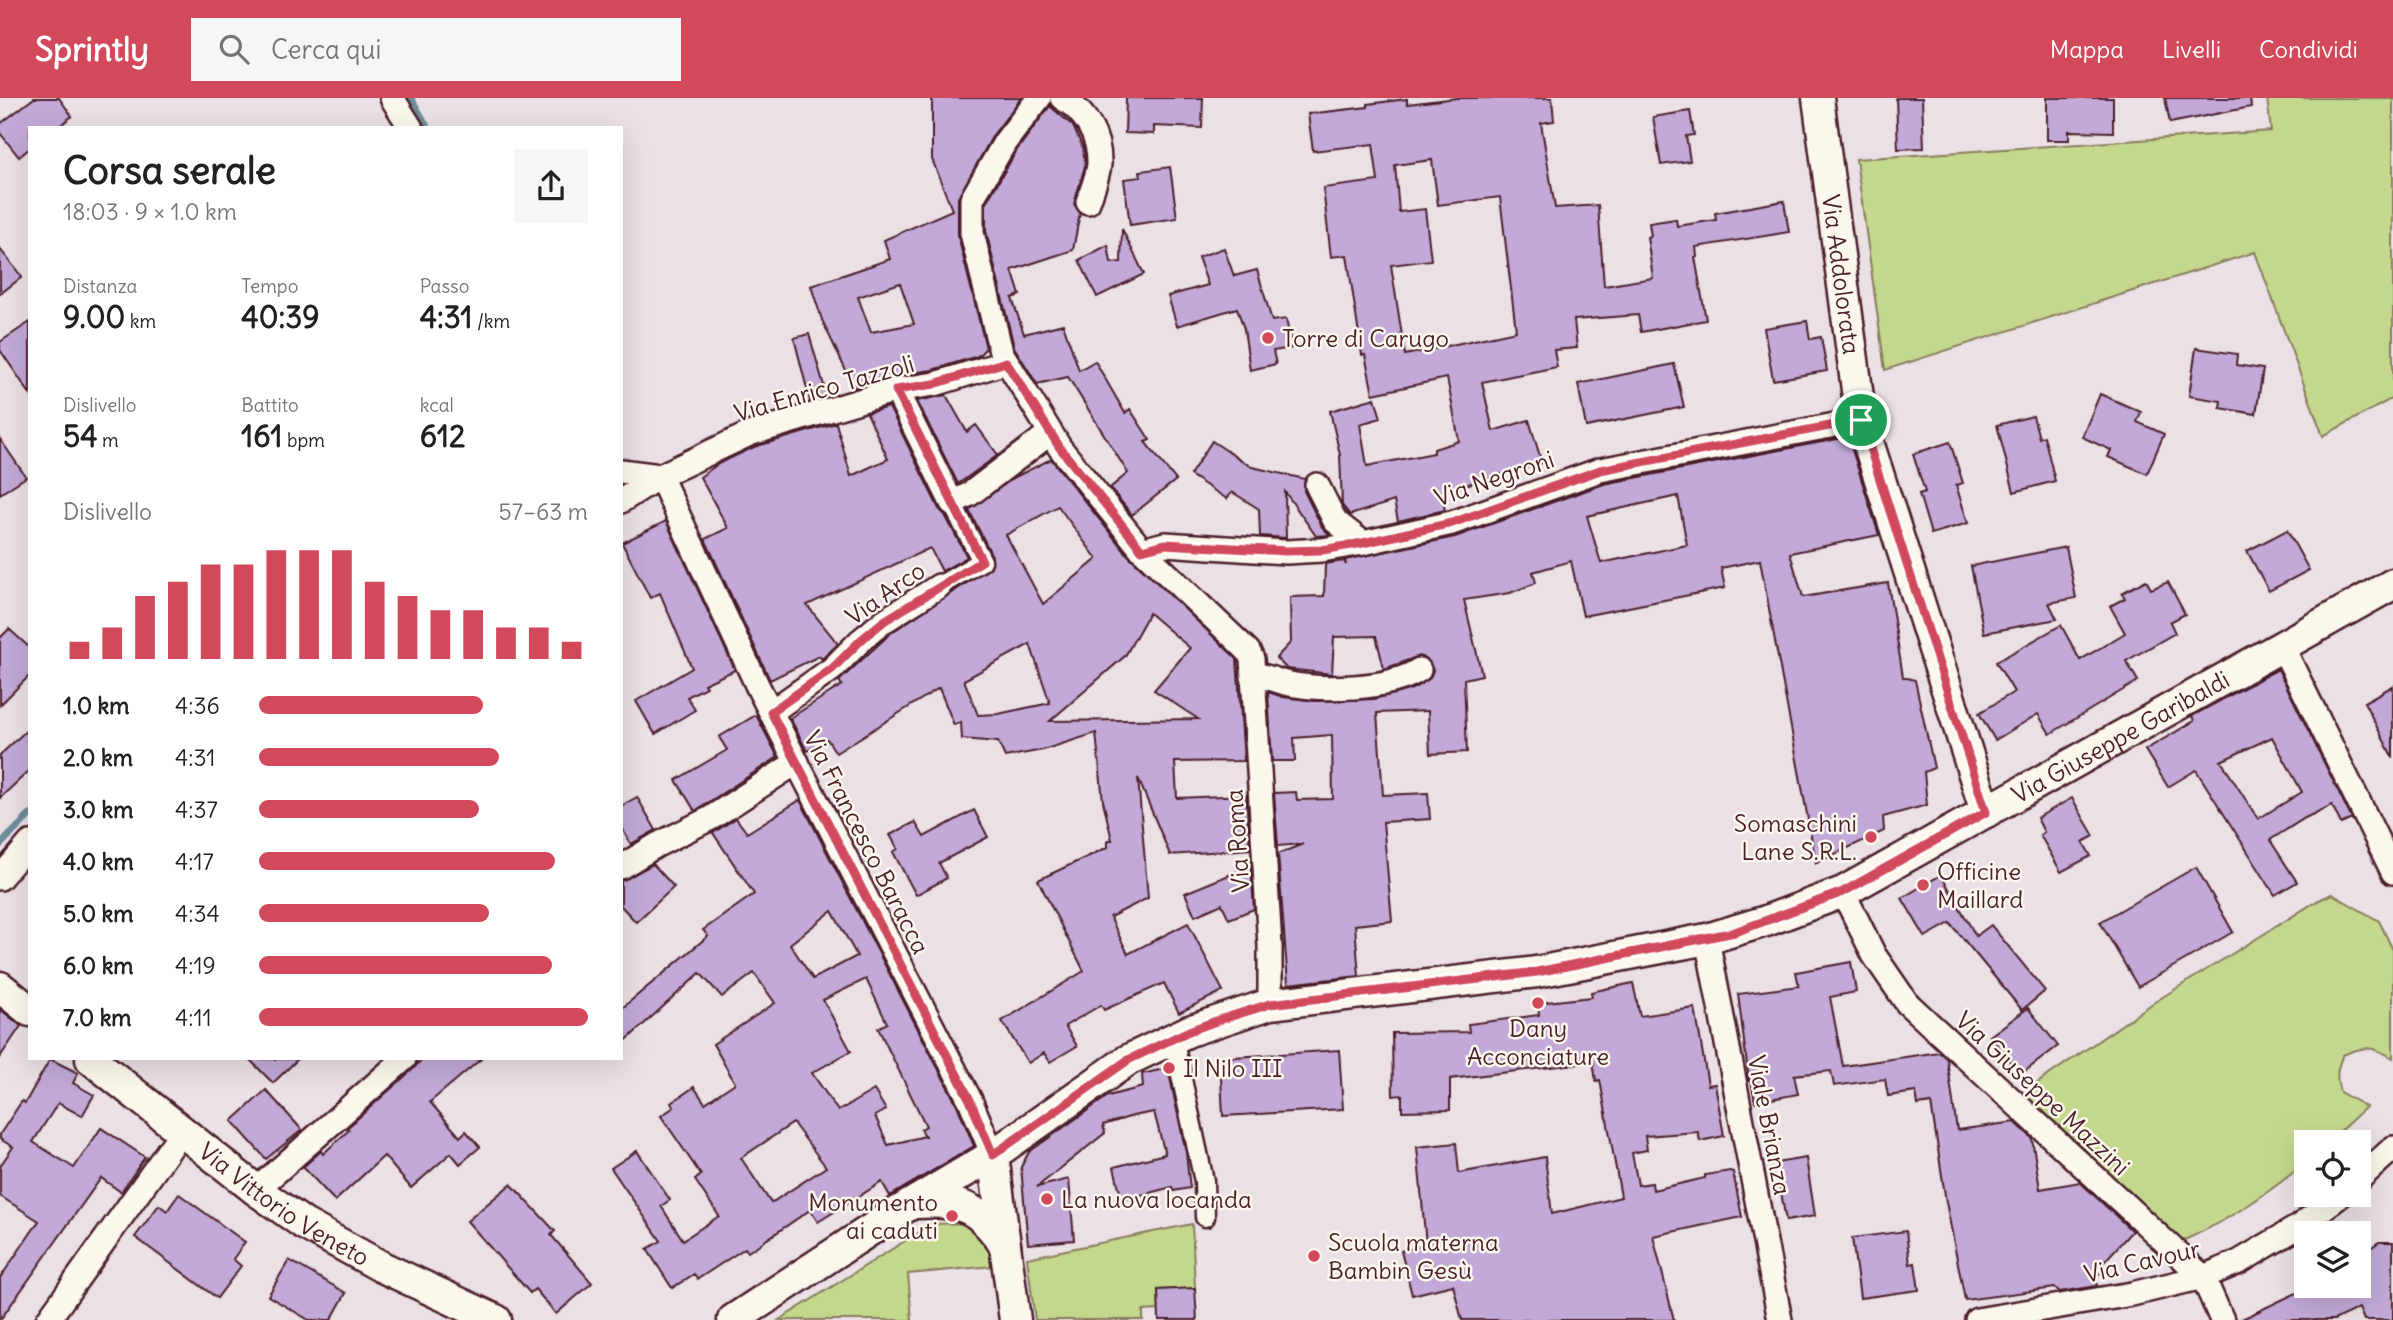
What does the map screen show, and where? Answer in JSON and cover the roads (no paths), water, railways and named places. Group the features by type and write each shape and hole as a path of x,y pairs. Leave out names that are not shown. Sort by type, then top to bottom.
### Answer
{"street":[{"path":"392,98 410,126"},
{"path":"1039,98 1005,142 972,199 972,233 1001,352 1060,448 1142,550 1248,651 1254,674 1301,686 1353,688 1386,682 1419,670"},
{"path":"1062,98 1084,116 1096,136 1099,164 1088,202"},
{"name":"Via Addolorata","path":"1818,98 1861,420 1986,812"},
{"name":"Via Enrico Tazzoli","path":"623,498 660,476 749,434 896,390 934,384 1006,362"},
{"path":"896,390 952,503 970,494 1050,432"},
{"name":"Via Negroni","path":"1142,550 1165,544 1286,551 1322,550 1363,543 1452,523 1600,470 1861,420"},
{"path":"623,471 660,476"},
{"name":"Via Francesco Baracca","path":"660,476 771,712 970,1100 993,1155"},
{"path":"1317,485 1335,521 1363,543"},
{"name":"Via Arco","path":"771,712 832,669 884,621 982,561 952,503"},
{"name":"Via Giuseppe Garibaldi","path":"733,1320 993,1155 1128,1060 1173,1038 1270,1004 1537,972 1745,929 1843,892 2393,584"},
{"path":"2283,646 2392,869"},
{"name":"Via Roma","path":"1254,674 1254,717 1270,946 1270,1004"},
{"path":"623,866 711,818 797,762"},
{"path":"0,878 28,845"},
{"name":"Via Giuseppe Mazzini","path":"1843,892 1874,955 1907,1003 2203,1277 2222,1320"},
{"name":"Viale Brianza","path":"1707,939 1780,1320"},
{"path":"0,987 28,1008"},
{"path":"1173,1038 1204,1181 1205,1217"},
{"name":"Via Vittorio Veneto","path":"92,1060 256,1190 319,1233 382,1267 496,1320"},
{"path":"256,1190 403,1060"},
{"path":"48,1320 183,1130"},
{"path":"2371,1168 2393,1148"},
{"path":"993,1155 1015,1320"},
{"path":"914,1203 946,1202 971,1209 994,1230 1006,1247"},
{"name":"Via Cavour","path":"1977,1320 2132,1294 2203,1277 2239,1262 2324,1207"}],"waterway":[{"path":"411,98 427,126"},
{"path":"0,845 28,817"}],"place":[{"name":"Torre di Carugo","path":"1268,338"},
{"name":"Somaschini Lane S.R.L.","path":"1871,837"},
{"name":"Officine Maillard","path":"1923,885"},
{"name":"Dany Acconciature","path":"1538,1003"},
{"name":"Il Nilo III","path":"1169,1068"},
{"name":"La nuova locanda","path":"1047,1199"},
{"name":"Monumento ai caduti","path":"952,1216"},
{"name":"Scuola materna Bambin Gesù","path":"1314,1256"}]}
